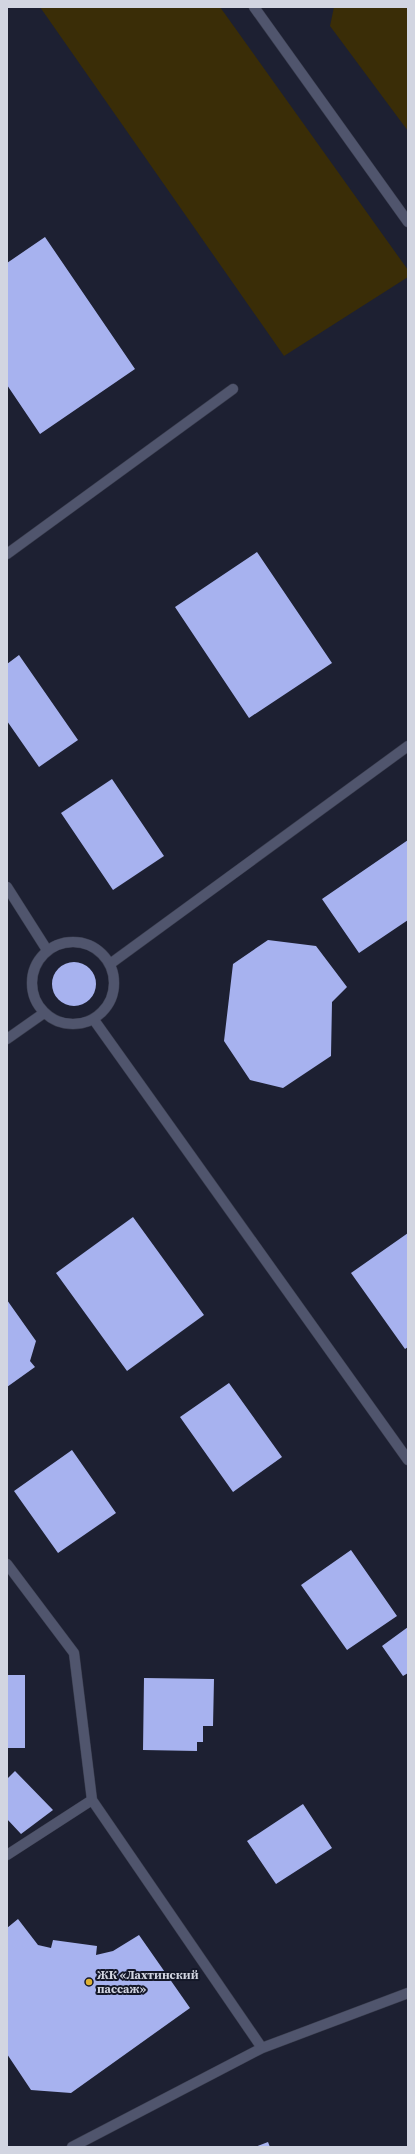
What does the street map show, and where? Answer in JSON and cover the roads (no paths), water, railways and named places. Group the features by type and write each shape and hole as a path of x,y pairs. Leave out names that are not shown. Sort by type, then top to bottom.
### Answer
{"lane":[{"path":"254,7 408,222"},
{"path":"7,554 233,389"},
{"path":"110,964 408,746"},
{"path":"7,887 47,950"},
{"path":"63,942 82,942 98,950 110,964 115,985 109,1005 94,1020 76,1025 59,1023 44,1013 32,993 33,969 47,950 63,942"},
{"path":"7,1039 44,1013"},
{"path":"94,1020 408,1460"},
{"path":"7,1564 74,1653 92,1800 262,2048"},
{"path":"7,1855 92,1800"},
{"path":"72,2147 262,2048 408,1993"}],"place":[{"name":"ЖК «Лахтинский пассаж»","path":"89,1982"}]}
